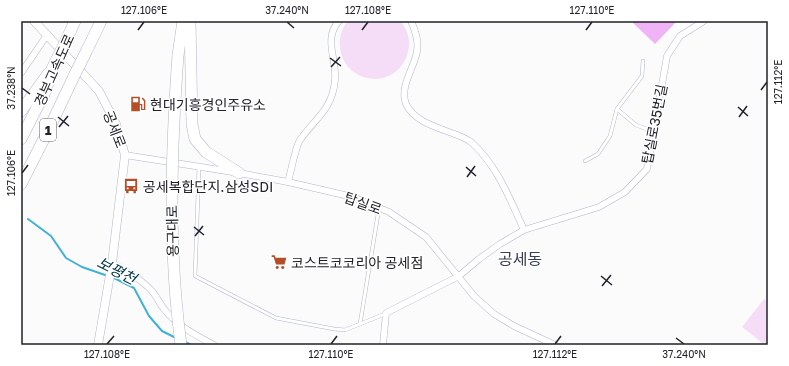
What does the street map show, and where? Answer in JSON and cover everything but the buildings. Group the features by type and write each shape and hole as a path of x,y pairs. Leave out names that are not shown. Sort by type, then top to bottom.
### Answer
{"highway":[{"name":"경부고속도로","path":"21,139 46,90 54,64 75,21"},
{"name":"경부고속도로","path":"21,184 50,128 101,21"},
{"name":"용구대로","path":"181,345 176,303 171,225 172,134 178,55 183,21"},
{"path":"190,21 192,124 195,139 206,152 239,173"},
{"path":"21,111 54,64"}],"street":[{"name":"공세로","path":"34,21 99,91 116,124 125,155 109,282 98,345"},
{"path":"288,182 299,141 322,116 331,99 336,79 330,40 335,25 339,21"},
{"path":"411,21 416,34 417,51 405,90 406,103 413,113 426,123 470,141 490,162 510,199 524,230"},
{"name":"탑실로35번길","path":"386,313 459,276 490,251 524,230 599,207 625,192 647,169 667,56 680,36 704,21"},
{"path":"21,73 46,35"},
{"name":"탑실로","path":"125,155 199,166 288,182 353,197 389,212 426,237 474,296 494,314 514,326 555,345"},
{"path":"111,265 124,270 147,287 157,297 168,314 190,332 214,345"},
{"path":"383,345 386,313"}],"lane":[{"path":"585,161 598,154 610,136 617,109 642,76 643,61"},
{"path":"617,109 636,125 654,132"},
{"path":"199,166 195,276 276,318 345,330 386,313"},
{"path":"360,324 378,208"}],"shaded area":[{"path":"348,21 400,21 407,32 409,44 408,52 402,65 394,73 383,78 372,79 361,76 351,70 344,60 340,47 341,33"},
{"path":"631,21 677,21 655,44"},
{"path":"764,299 768,303 768,345 765,345 742,327"}],"waterway":[{"name":"보평천","path":"28,219 51,236 66,258 82,267 108,276"},
{"name":"보평천","path":"112,277 134,288 149,316 162,331 176,338"},
{"name":"보평천","path":"185,342 191,345"}],"place":[{"name":"현대기흥경인주유소","path":"138,104"},
{"name":"공세복합단지.삼성SDI","path":"131,186"},
{"name":"코스트코코리아 공세점","path":"279,262"}],"district":[{"name":"공세동","path":"520,259"}]}
